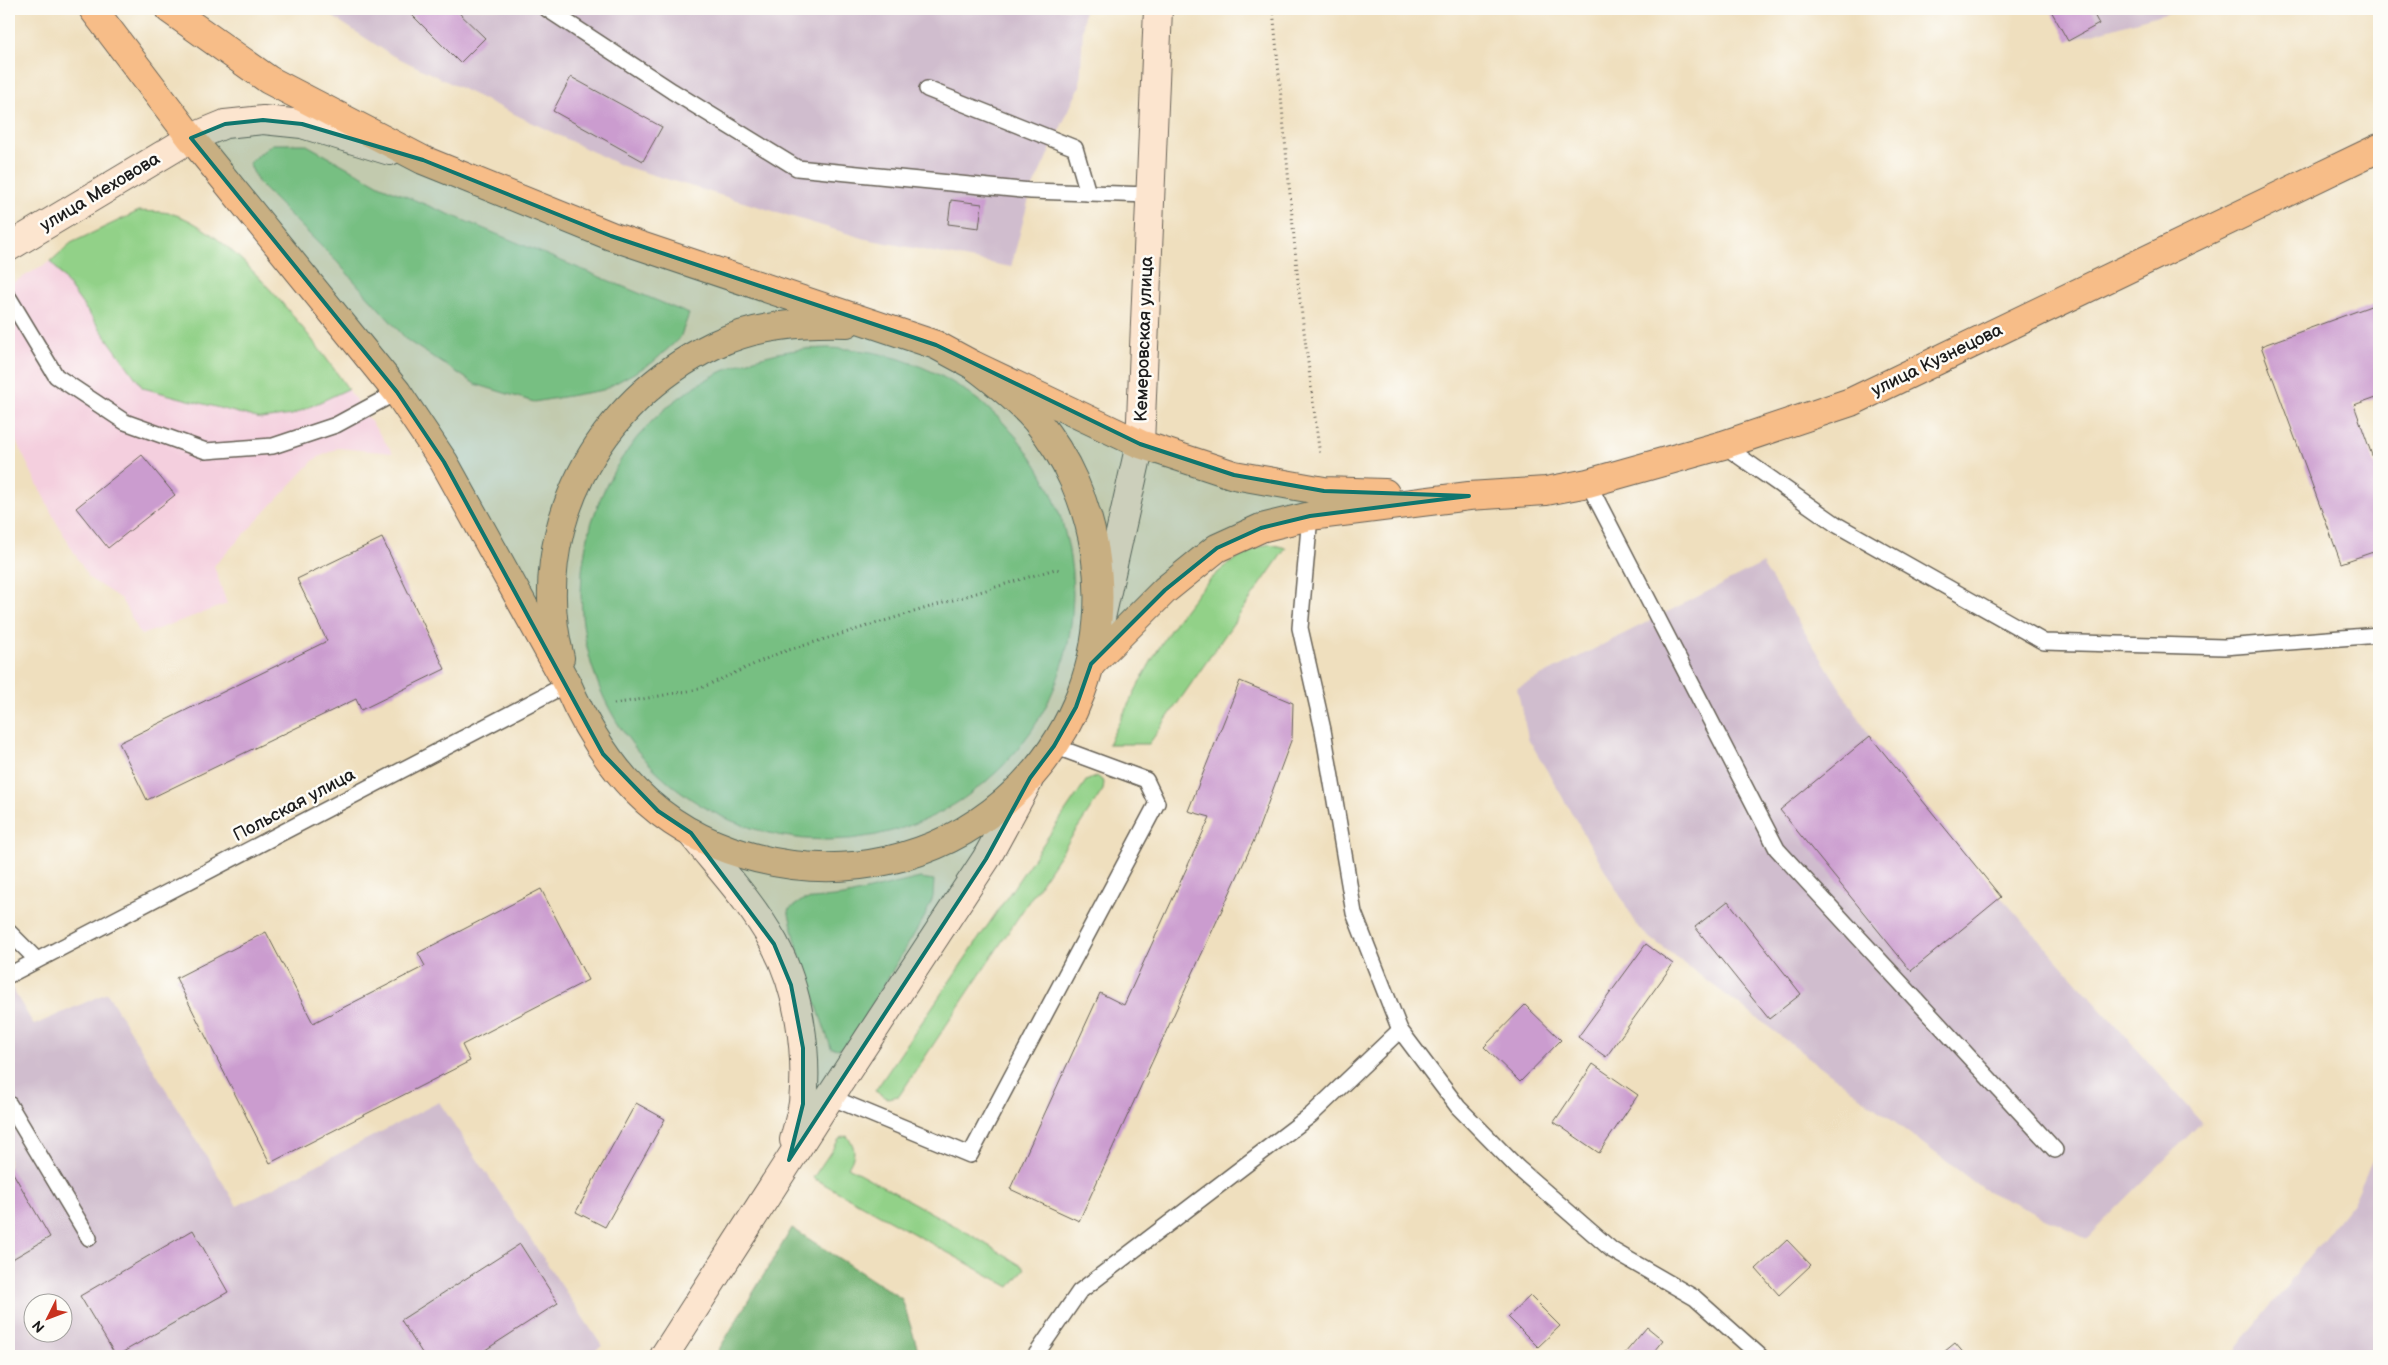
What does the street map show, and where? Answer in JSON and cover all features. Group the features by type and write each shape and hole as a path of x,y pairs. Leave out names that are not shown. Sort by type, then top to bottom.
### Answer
{"main road":[{"path":"93,9 191,138 397,392 444,462 567,684 583,721 603,754 629,784 658,811 691,833 728,851 768,862 808,868 850,868 890,862 929,849 966,831 1000,807 1030,778"},
{"path":"170,9 269,80 423,160 611,236 936,345 973,365 1140,444 1234,475 1324,491 1469,496"},
{"name":"Кемеровская улица","path":"1091,664 1140,444 1158,9"},
{"name":"улица Меховова","path":"9,247 191,138 225,124 263,120 302,124 423,160"},
{"name":"улица Кузнецова","path":"1469,496 1546,491 1588,483 1723,446 1851,402 2379,148"},
{"path":"567,684 557,646 552,600 556,554 566,509 584,467 608,429 640,395 675,366 708,349 759,330 804,322 850,323 896,331"},
{"path":"664,1356 789,1160 986,859 1030,778 1054,746 1076,707 1091,664 1098,620 1099,575 1092,534 1080,493 1061,456 1036,421 1007,390 973,365"},
{"path":"1091,664 1166,590 1217,548 1261,528 1310,516 1469,496"},
{"path":"691,833 753,910 774,944 791,985 803,1048 802,1104 789,1160"}],"lane":[{"path":"547,9 672,91 797,168 1031,191 1149,195"},
{"path":"927,89 1075,148 1088,193"},
{"path":"9,298 56,376 125,422 206,451 273,446 336,425 397,392"},
{"path":"1723,446 1837,525 2044,642 2224,647 2379,634"},
{"path":"1588,483 1777,849 2055,1150"},
{"path":"1310,516 1300,628 1323,730 1354,914 1400,1030 1458,1107 1518,1168 1612,1250 1696,1298 1760,1356"},
{"name":"Польская улица","path":"9,975 567,684"},
{"path":"830,1097 970,1155 1157,803 1146,780 1054,746"},
{"path":"9,932 37,960"},
{"path":"1035,1356 1079,1292 1311,1115 1400,1030"},
{"path":"9,1104 89,1238"}],"path":[{"path":"1273,9 1299,292 1324,491"},
{"path":"567,684 596,707 699,690 779,653 1055,569 1099,575"}],"highlighted area":[{"path":"263,120 302,124 423,160 611,236 936,345 1140,444 1234,475 1324,491 1469,496 1310,516 1261,528 1217,548 1165,590 1091,664 1076,707 1054,746 1030,778 986,859 789,1160 803,1104 803,1048 791,985 774,944 691,833 658,811 603,754 444,462 397,392 191,138 225,124"}],"shaded area":[{"path":"321,9 1084,9 1080,86 1031,191 1011,267 866,239 620,165 390,54"},
{"path":"2050,9 2179,9 2068,41"},
{"path":"51,261 143,388 261,419 292,415 348,389 393,453 338,448 315,459 214,566 227,604 141,635 121,599 89,578 55,520 15,439 9,411 9,285"},
{"path":"1762,564 1870,736 2001,897 2202,1122 2087,1238 1983,1189 1640,930 1528,738 1517,688"},
{"path":"9,983 34,1025 107,993 237,1206 439,1102 602,1346 586,1356 9,1356"},
{"path":"2379,1145 2379,1356 2230,1356 2353,1202"}],"green space":[{"path":"272,144 305,144 381,186 689,314 680,338 652,363 603,390 534,402 475,384 408,341 338,263 259,184 249,163"},
{"path":"139,211 173,214 196,224 220,241 270,289 293,316 348,389 292,415 261,419 143,388 51,261 71,243"},
{"path":"827,348 875,353 921,367 943,377 964,390 1001,420 1031,457 1044,478 1054,500 1068,546 1073,594 1068,642 1054,688 1044,710 1031,731 1001,768 964,798 943,811 921,821 875,835 827,840 779,835 733,821 711,811 690,798 653,768 623,731 610,710 600,688 586,642 581,594 586,546 600,500 610,478 623,457 653,420 690,390 711,377 733,367 779,353"},
{"path":"1270,544 1286,548 1149,744 1108,744 1172,626 1193,598 1216,574 1242,555"},
{"path":"1097,776 1104,782 1103,790 899,1096 887,1098 875,1091 1086,781"},
{"path":"920,878 934,880 933,897 925,916 852,1038 840,1049 831,1048 798,950 788,910 803,900 844,896"},
{"path":"847,1136 854,1148 848,1167 968,1233 1025,1268 1010,1287 813,1178 840,1138"},
{"path":"792,1228 902,1299 920,1356 715,1356"}],"building":[{"path":"418,9 455,9 485,38 460,63 412,15"},
{"path":"2050,9 2091,9 2099,24 2068,41"},
{"path":"571,77 662,127 643,161 553,111"},
{"path":"951,200 982,204 979,228 948,224"},
{"path":"2379,303 2379,396 2354,405 2379,475 2379,550 2341,563 2261,346"},
{"path":"142,455 175,495 108,548 76,508"},
{"path":"382,538 445,669 361,710 356,699 147,800 119,743 327,641 297,579"},
{"path":"1240,681 1293,703 1292,738 1255,838 1079,1221 1010,1189 1100,993 1124,1005 1210,817 1188,811"},
{"path":"1870,736 2001,897 1911,971 1780,810"},
{"path":"541,889 588,980 462,1045 470,1061 270,1163 176,978 266,932 313,1023 425,966 418,953"},
{"path":"1728,901 1801,994 1769,1019 1695,927"},
{"path":"1646,944 1673,964 1606,1057 1578,1037"},
{"path":"1525,1005 1561,1040 1520,1082 1484,1047"},
{"path":"1593,1064 1638,1095 1599,1153 1554,1122"},
{"path":"636,1103 665,1119 605,1227 576,1212"},
{"path":"9,1166 50,1237 9,1261"},
{"path":"193,1230 228,1292 116,1356 80,1296"},
{"path":"1787,1240 1811,1265 1779,1295 1756,1269"},
{"path":"520,1244 558,1303 476,1356 424,1356 401,1320"},
{"path":"1530,1296 1560,1326 1538,1347 1508,1317"},
{"path":"1647,1327 1663,1340 1650,1356 1628,1356 1625,1353"},
{"path":"1955,1343 1966,1356 1939,1356"}]}
